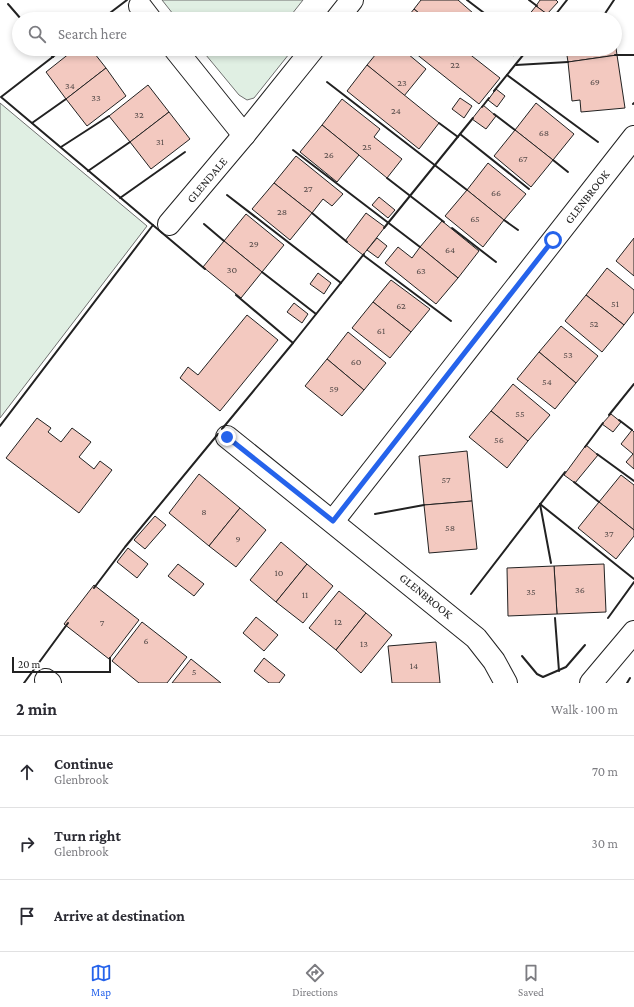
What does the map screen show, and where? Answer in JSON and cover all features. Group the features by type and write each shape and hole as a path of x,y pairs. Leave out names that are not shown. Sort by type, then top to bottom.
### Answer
{"street":[{"path":"343,12 352,0"},
{"path":"180,56 244,135"},
{"name":"GLENDALE","path":"169,224 244,135 307,56"},
{"name":"GLENBROOK","path":"333,521 634,137"},
{"name":"GLENBROOK","path":"227,437 333,521 476,638 494,661 506,683"},
{"path":"591,683 634,632"}],"green space":[{"path":"162,0 303,0 294,12 171,12"},
{"path":"207,56 287,56 254,98 247,100 239,95"},
{"path":"0,103 147,226 0,418"}],"building":[{"path":"421,0 458,0 472,12 418,12 414,9"},
{"path":"540,0 556,0 558,2 549,12 544,12 536,6"},
{"path":"536,6 544,12 531,12"},
{"path":"66,56 97,56 106,68 66,99 46,72"},
{"path":"374,56 410,56 426,69 404,96 367,65"},
{"path":"419,56 472,56 500,78 479,104"},
{"path":"567,56 610,56 568,62"},
{"path":"617,56 625,108 581,112 580,100 572,101 568,62"},
{"path":"367,65 439,123 419,149 347,91"},
{"path":"106,68 126,96 87,126 66,99"},
{"path":"148,85 169,112 130,142 109,116"},
{"path":"496,89 505,96 497,107 488,100"},
{"path":"460,98 472,106 464,118 452,109"},
{"path":"342,99 380,129 374,137 402,159 387,178 322,125"},
{"path":"536,103 574,134 553,160 515,130"},
{"path":"483,105 496,116 486,129 472,119"},
{"path":"169,112 190,139 151,169 130,142"},
{"path":"322,125 359,155 337,182 300,152"},
{"path":"515,130 553,160 531,187 494,156"},
{"path":"296,156 343,194 332,206 323,199 312,213 274,183"},
{"path":"488,163 526,194 504,220 467,190"},
{"path":"274,183 312,213 290,240 252,209"},
{"path":"467,190 504,220 483,247 445,216"},
{"path":"379,197 395,210 388,218 372,205"},
{"path":"366,213 385,227 363,255 345,241"},
{"path":"246,214 284,245 262,272 224,241"},
{"path":"442,221 479,251 458,278 420,247"},
{"path":"377,238 387,246 378,258 367,250"},
{"path":"634,238 634,276 616,261"},
{"path":"224,241 262,272 241,298 203,267"},
{"path":"398,247 412,258 420,247 458,278 436,304 385,263"},
{"path":"607,268 634,290 634,312 624,325 586,295"},
{"path":"318,273 331,283 324,294 310,284"},
{"path":"391,280 430,309 411,332 373,302"},
{"path":"586,295 624,325 602,352 565,321"},
{"path":"373,302 411,332 390,358 352,328"},
{"path":"294,303 308,314 302,323 287,312"},
{"path":"247,315 278,340 220,411 180,378 188,367 198,375"},
{"path":"561,326 598,356 576,383 539,352"},
{"path":"348,332 386,363 364,390 327,359"},
{"path":"539,352 576,383 555,409 517,379"},
{"path":"327,359 364,390 342,416 305,386"},
{"path":"513,384 550,415 528,441 491,411"},
{"path":"491,411 528,441 507,468 469,437"},
{"path":"611,414 621,422 613,432 602,424"},
{"path":"37,418 51,428 48,432 61,442 72,428 91,442 79,457 94,469 100,461 112,470 79,513 6,458"},
{"path":"632,430 634,432 634,469 626,462 633,454 621,444"},
{"path":"586,445 598,455 575,483 564,475"},
{"path":"467,451 472,501 424,505 419,456"},
{"path":"199,474 240,508 209,546 169,513"},
{"path":"621,475 634,485 634,530 599,502"},
{"path":"472,501 477,549 429,553 424,505"},
{"path":"599,502 634,530 634,536 616,559 578,528"},
{"path":"240,508 266,530 236,567 209,546"},
{"path":"155,516 166,525 145,549 134,540"},
{"path":"281,542 307,564 276,602 250,580"},
{"path":"128,548 148,564 137,578 117,562"},
{"path":"178,564 204,584 194,596 168,576"},
{"path":"307,564 333,586 303,623 276,602"},
{"path":"604,564 606,612 557,614 554,566"},
{"path":"554,566 557,614 508,616 507,568"},
{"path":"94,585 139,620 109,659 64,624"},
{"path":"339,591 366,613 336,650 309,628"},
{"path":"366,613 392,635 361,673 336,650"},
{"path":"256,617 278,635 264,651 243,633"},
{"path":"142,622 187,657 167,683 139,683 112,661"},
{"path":"436,642 440,683 392,683 388,646"},
{"path":"264,658 285,675 279,683 269,683 254,671"},
{"path":"191,659 221,683 172,683"}],"wall":[{"path":"111,12 127,0"},
{"path":"467,0 483,12"},
{"path":"529,0 537,6"},
{"path":"558,12 567,0"},
{"path":"606,12 614,0"},
{"path":"8,4 15,12"},
{"path":"622,55 634,55"},
{"path":"54,56 1,97 205,269"},
{"path":"494,91 522,56"},
{"path":"516,65 568,62"},
{"path":"507,75 598,142"},
{"path":"327,82 467,190"},
{"path":"482,107 489,98"},
{"path":"32,123 66,99"},
{"path":"494,114 515,130"},
{"path":"61,147 109,116"},
{"path":"384,228 473,118"},
{"path":"439,123 458,137"},
{"path":"460,134 529,189"},
{"path":"88,171 130,142"},
{"path":"293,150 420,247"},
{"path":"120,198 185,152"},
{"path":"553,160 568,172"},
{"path":"387,178 444,222"},
{"path":"227,195 341,283"},
{"path":"312,213 347,242"},
{"path":"504,220 518,230"},
{"path":"204,224 224,241"},
{"path":"0,426 153,225"},
{"path":"452,228 496,262"},
{"path":"293,343 364,254"},
{"path":"363,255 451,321"},
{"path":"262,272 316,314"},
{"path":"222,429 293,343 236,295"},
{"path":"609,415 634,384"},
{"path":"619,420 632,430"},
{"path":"585,447 603,423"},
{"path":"94,588 125,547 218,434"},
{"path":"597,454 634,481"},
{"path":"471,594 565,472"},
{"path":"574,482 599,502"},
{"path":"540,504 634,579"},
{"path":"540,504 551,563"},
{"path":"375,514 424,505"},
{"path":"608,618 634,582"},
{"path":"555,618 559,671"},
{"path":"24,683 68,623"},
{"path":"522,656 537,674 543,677 566,667 585,645"},
{"path":"627,683 630,678"}],"route":[{"path":"227,437 333,521 553,240"}]}
